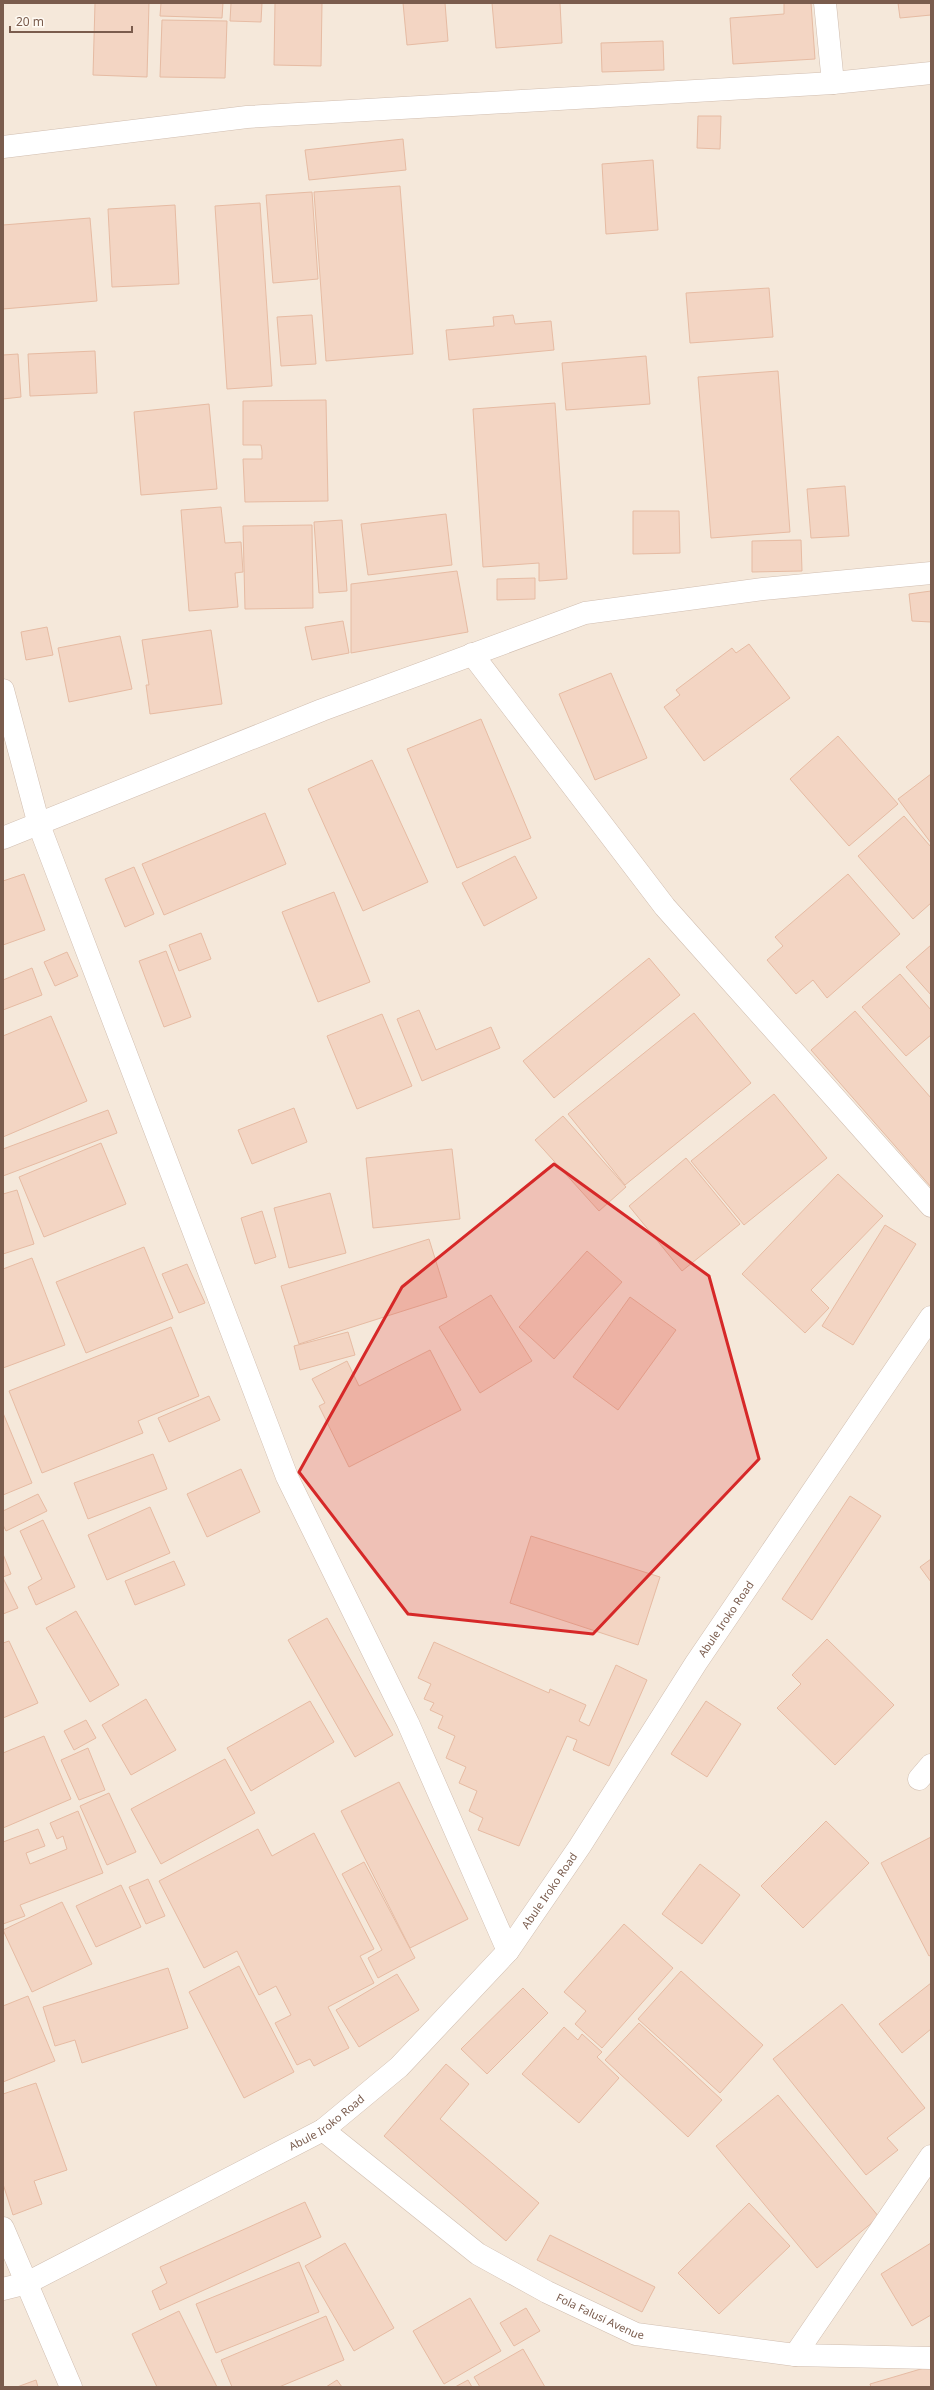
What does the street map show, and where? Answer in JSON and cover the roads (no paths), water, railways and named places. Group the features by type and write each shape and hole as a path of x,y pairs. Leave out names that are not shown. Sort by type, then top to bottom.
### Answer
{"street":[{"path":"825,3 833,83"},
{"path":"3,147 248,117 833,83 931,73"},
{"path":"3,838 39,825 322,710 585,613 763,589 931,573"},
{"path":"472,654 665,907 931,1206"},
{"path":"3,690 39,825 287,1477 408,1723 508,1951"},
{"name":"Abule Iroko Road","path":"3,2289 27,2283 323,2130 398,2068 508,1951 580,1846 696,1663 931,1317"},
{"name":"Fola Falusi Avenue","path":"323,2130 478,2254 547,2292 636,2334 795,2356 931,2358"},
{"path":"795,2356 931,2156"},
{"path":"3,2228 71,2387"}]}
